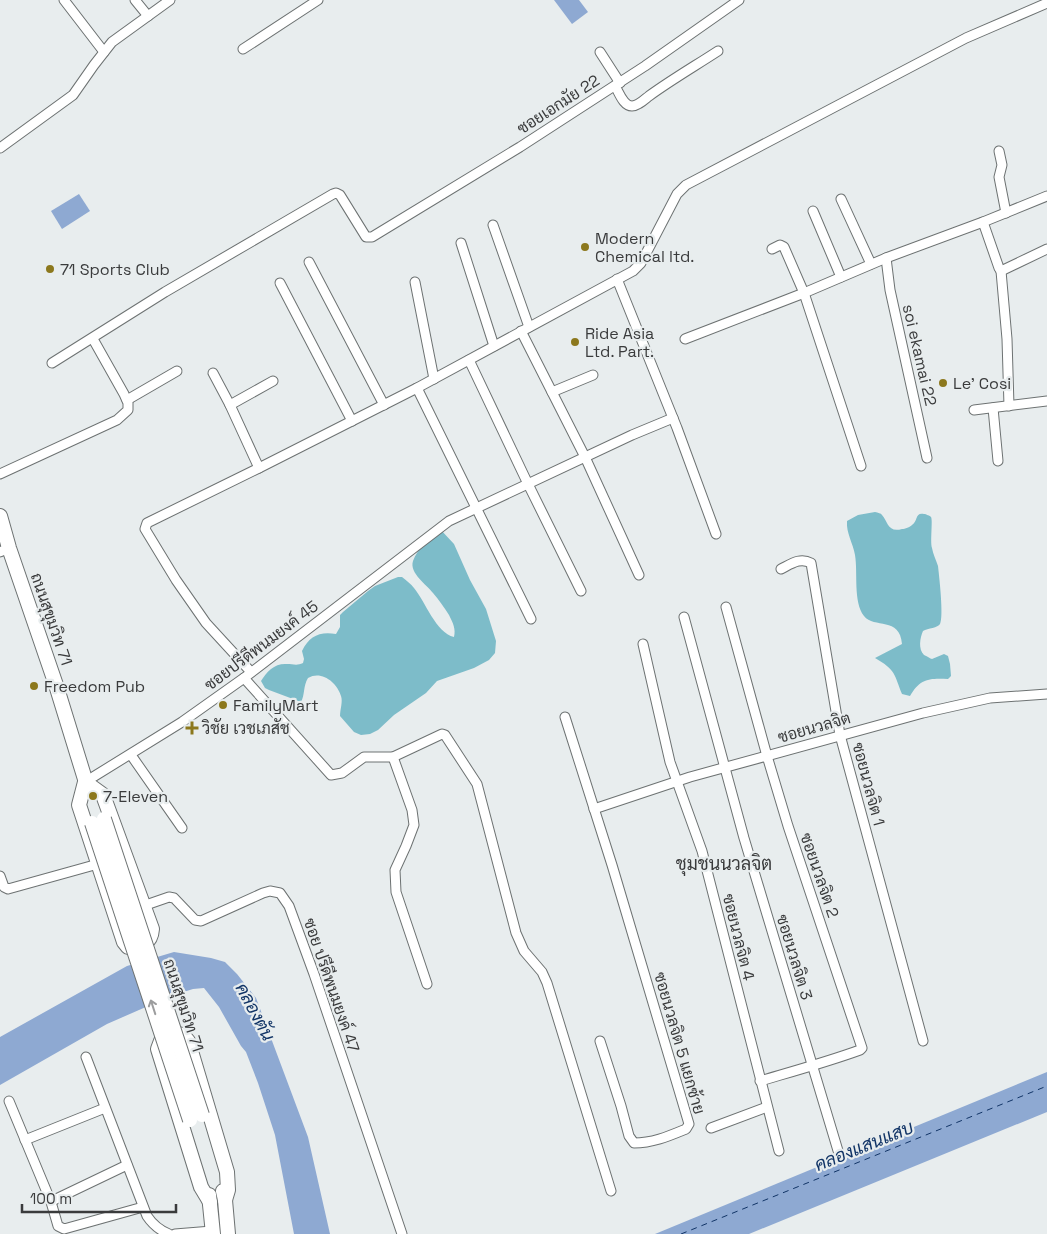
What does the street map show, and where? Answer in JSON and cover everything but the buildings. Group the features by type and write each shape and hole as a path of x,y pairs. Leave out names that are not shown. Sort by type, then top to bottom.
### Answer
{"main road":[{"name":"ถนนสุขุมวิท 71","path":"0,516 5,550 56,684 87,787 97,803 98,821 196,1118 216,1163 225,1200 228,1234"},
{"path":"87,787 103,795 152,929 151,937 146,943 128,947 124,942 98,864 79,805 87,787"},
{"path":"210,1202 201,1187 158,1049 161,1041 176,1034 183,1035 188,1041 227,1172 228,1190 225,1200"},
{"name":"ถนนสุขุมวิท 71","path":"196,1118 210,1202 212,1232"}],"street":[{"path":"64,0 104,52"},
{"path":"135,0 148,16"},
{"path":"0,148 73,95 112,42 170,0"},
{"path":"243,49 318,0"},
{"name":"ซอยเอกมัย 22","path":"93,339 165,292 333,194 340,195 366,237 372,237 520,147 646,66 739,0"},
{"path":"610,1191 547,983 542,972 524,951 516,933 477,784 444,734 393,757 364,757 342,773 330,775 206,624 176,580 145,528 147,523 434,379 637,268 677,194 686,185 966,38 1047,3"},
{"path":"600,52 624,102 632,106 638,105 650,95 718,51"},
{"path":"999,151 1002,166 999,177 1006,212"},
{"path":"685,339 1047,196"},
{"path":"841,199 871,264"},
{"path":"813,211 842,277"},
{"path":"983,222 1001,271 1007,340 1009,406"},
{"path":"493,225 525,329 552,392 586,457 639,574"},
{"path":"461,243 494,346"},
{"path":"772,250 780,245 784,246 804,293 861,466"},
{"path":"1001,271 1047,249"},
{"name":"soi ekamai 22","path":"886,258 890,290 927,458"},
{"path":"309,262 384,405"},
{"path":"616,280 673,418 716,534"},
{"path":"415,282 434,379"},
{"path":"280,283 352,421"},
{"path":"0,474 117,420 128,410 128,403 93,339 52,364"},
{"path":"469,360 581,591"},
{"path":"126,400 178,371"},
{"path":"213,373 230,404 259,468"},
{"path":"552,392 593,375"},
{"path":"230,404 272,382"},
{"path":"416,388 530,619"},
{"path":"974,410 1047,401"},
{"path":"992,408 998,461"},
{"name":"ซอยปรีดีพนมยงค์ 45","path":"87,787 247,675 449,521 632,435 673,418"},
{"name":"ซอยนวลจิต 1","path":"781,569 799,560 811,563 840,735 923,1041"},
{"name":"ซอยนวลจิต 2","path":"726,607 788,826 862,1045 860,1050 760,1081"},
{"name":"ซอยนวลจิต 3","path":"684,617 744,838 839,1154"},
{"name":"ซอยนวลจิต 4","path":"643,644 667,749 676,782 702,851 779,1151"},
{"name":"ซอยนวลจิต","path":"594,809 676,782 923,713 990,698 1047,694"},
{"path":"565,717 594,809"},
{"path":"131,755 182,828"},
{"path":"393,757 412,810 414,825 395,870 396,892 427,984"},
{"name":"ซอยนวลจิต 5 แยกซ้าย","path":"594,809 618,883 689,1124 686,1129 661,1139 634,1143 629,1136 600,1040"},
{"path":"0,876 4,887 8,889 98,864"},
{"name":"ซอย ปรีดีพนมยงค์ 47","path":"143,906 170,897 174,898 195,920 200,921 262,893 270,891 280,893 289,906 314,974 402,1234"},
{"path":"86,1056 147,1216 162,1232 169,1234"},
{"path":"9,1101 51,1202 58,1226 64,1229 143,1207"},
{"path":"712,1128 767,1106"},
{"path":"25,1140 105,1108"},
{"path":"51,1202 127,1165"},
{"path":"175,1234 212,1232"}],"shaded area":[{"path":"875,512 882,514 889,526 897,530 910,526 919,514 925,514 932,519 931,545 938,566 942,613 939,625 923,631 920,647 922,653 931,659 944,654 948,656 951,676 948,679 930,679 925,681 917,686 910,696 902,694 891,669 875,658 902,644 900,635 892,626 868,620 858,603 856,562 847,521 858,515"},
{"path":"440,529 454,544 470,580 486,609 496,641 495,653 489,660 474,668 437,681 426,693 370,734 361,735 354,732 340,716 342,701 339,691 332,682 323,676 318,675 308,678 301,702 265,688 261,681 272,668 283,664 297,665 303,663 302,651 312,638 325,633 336,634 340,627 340,615 343,612 375,586 398,577 402,577 411,585 436,623 454,637 453,623 449,615 416,574 412,565 418,552"}],"water":[{"path":"554,0 579,0 588,12 572,24"},
{"path":"79,194 90,211 62,229 51,211"},
{"name":"คลองตัน","path":"174,952 225,962 256,998 308,1137 330,1234 294,1234 275,1135 258,1083 246,1052 219,1007 204,988 193,989 171,996 107,1024 0,1085 0,1037 127,966"},
{"path":"1047,1072 1047,1112 749,1234 655,1234"}],"ferry route":[{"path":"681,1234 1047,1086"}],"place":[{"name":"Modern Chemical ltd.","path":"585,247"},
{"name":"71 Sports Club","path":"50,269"},
{"name":"Ride Asia Ltd. Part.","path":"575,342"},
{"name":"Le' Cosi","path":"943,383"},
{"name":"Freedom Pub","path":"34,686"},
{"name":"FamilyMart","path":"223,705"},
{"name":"วิชัย เวชเภสัช","path":"192,728"},
{"name":"7-Eleven","path":"93,796"}],"district":[{"name":"ชุมชนนวลจิต","path":"724,864"}],"water label":[{"name":"คลองแสนแสบ","path":"864,1146"}]}
